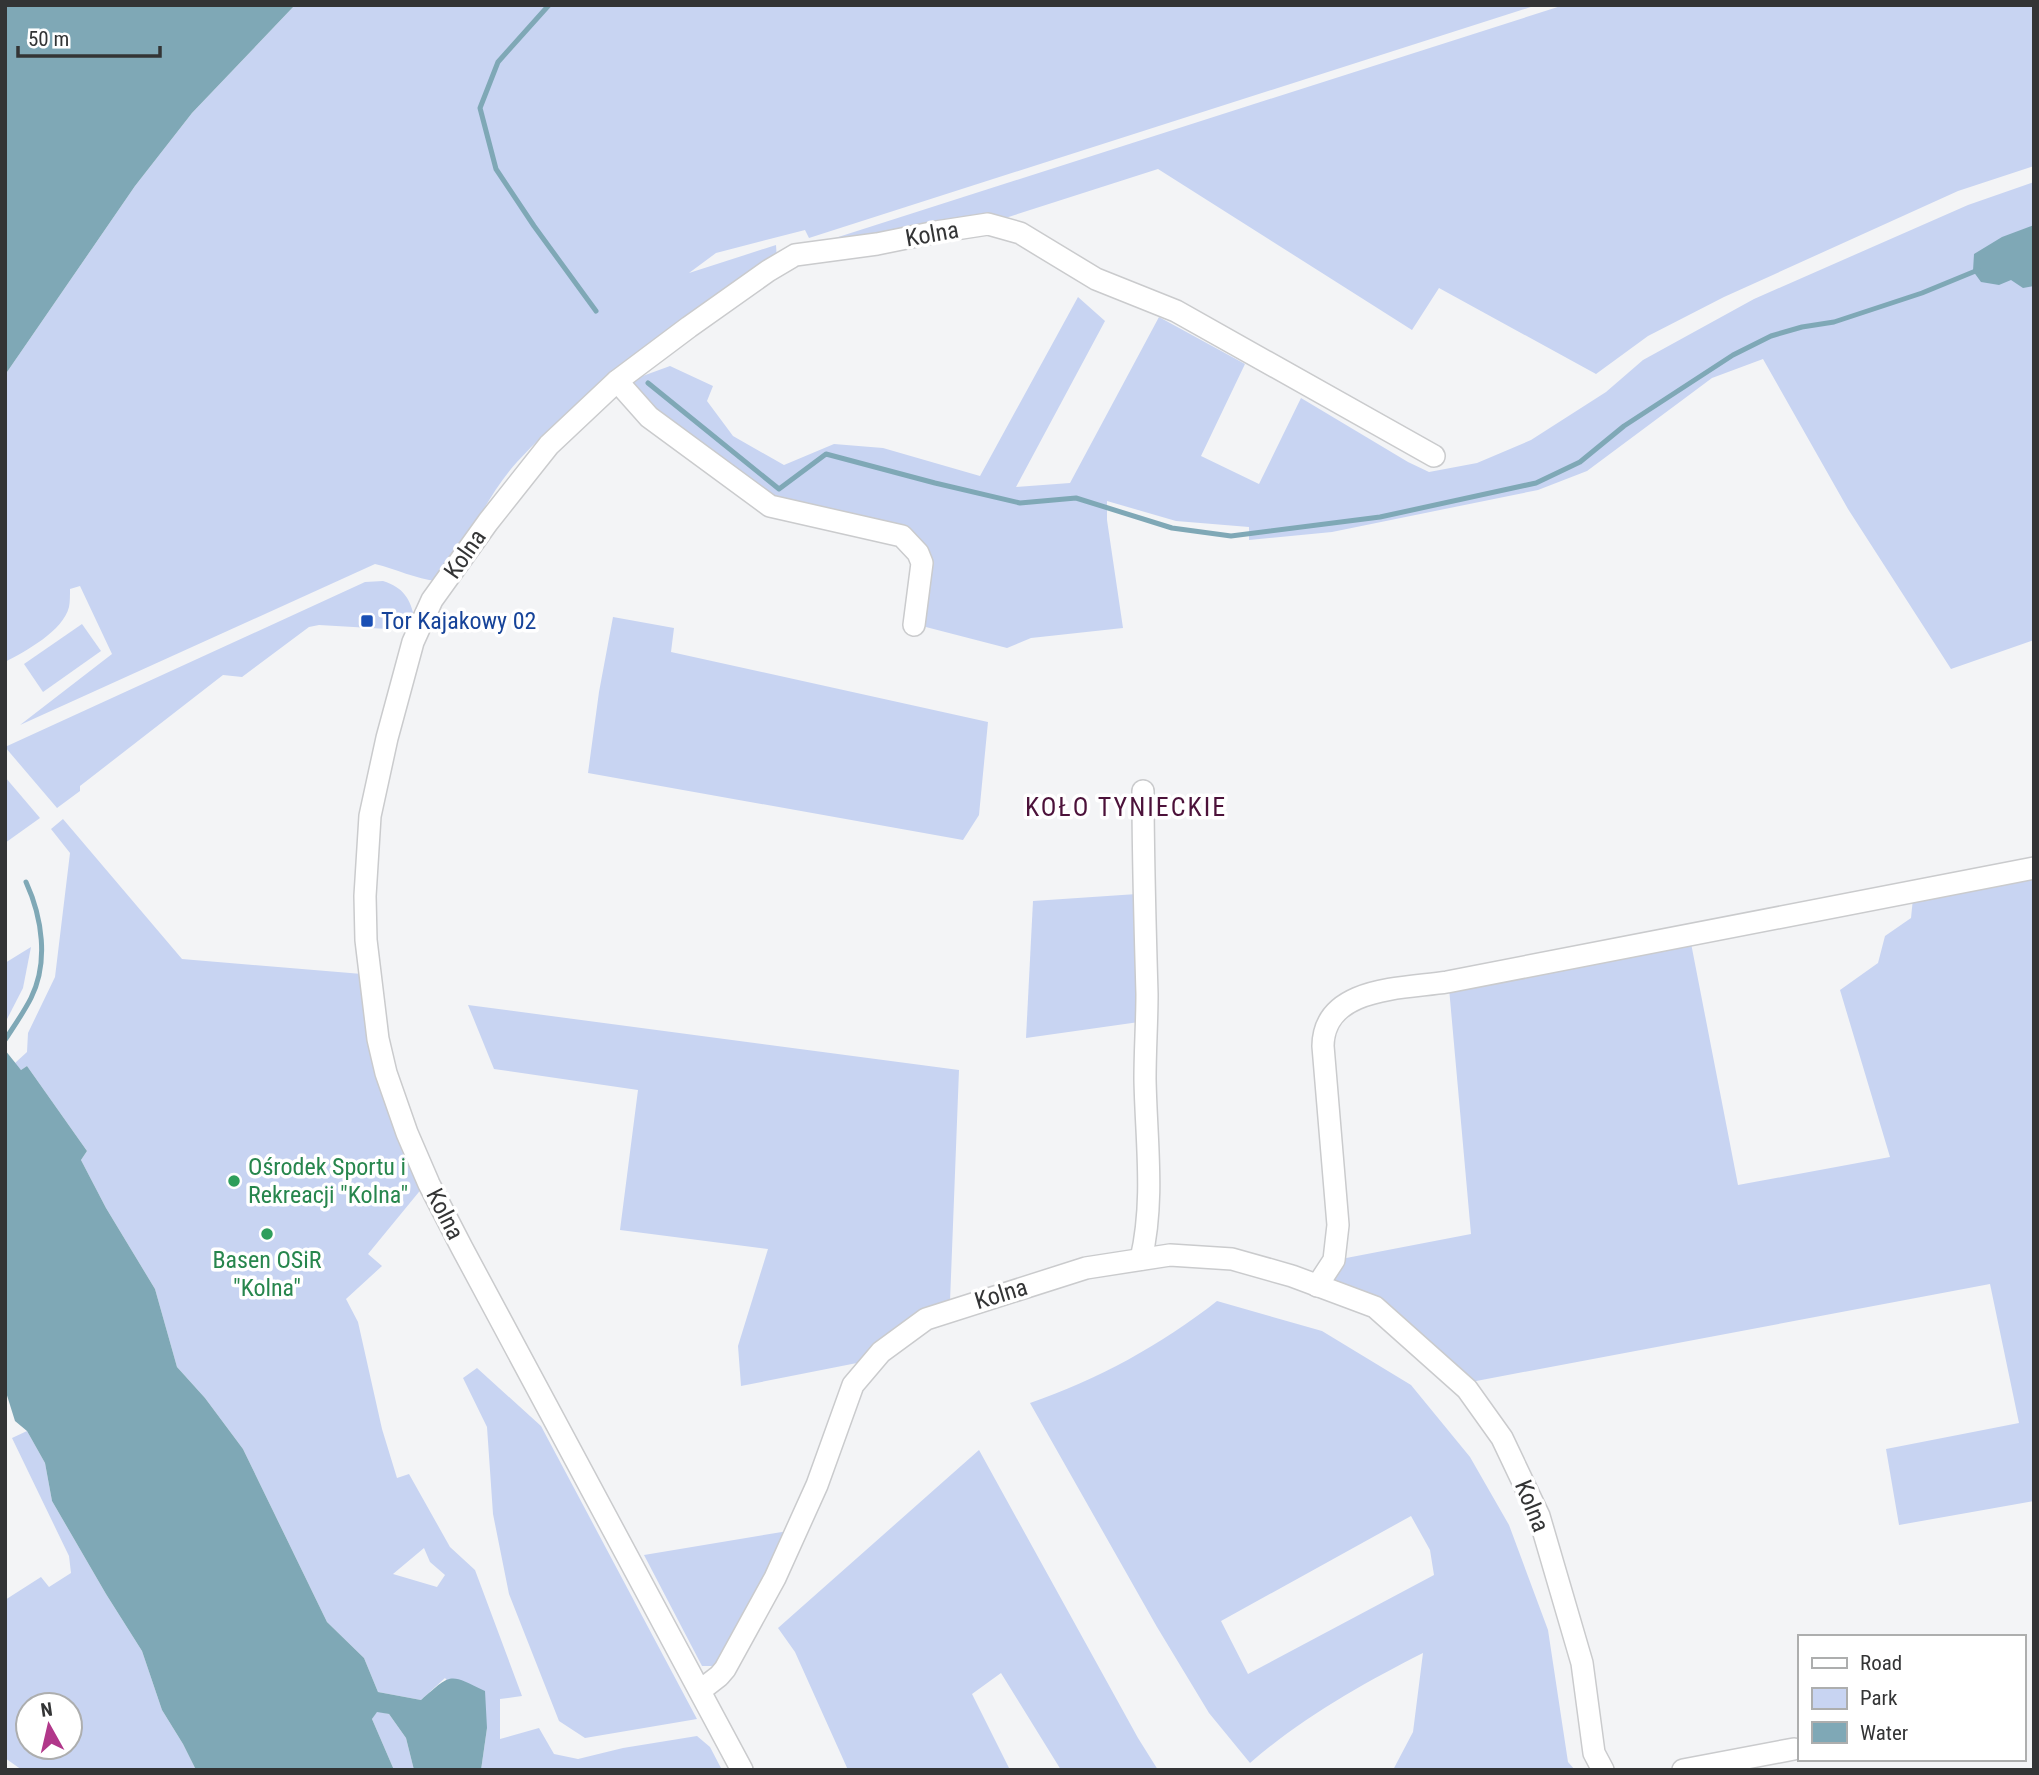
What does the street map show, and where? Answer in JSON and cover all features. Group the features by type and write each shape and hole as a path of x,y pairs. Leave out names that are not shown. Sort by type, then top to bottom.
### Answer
{"street":[{"name":"Kolna","path":"742,1770 429,1184 386,1073 367,959 365,895 370,816 387,738 413,642 432,600 488,522 549,445 617,381 768,271 795,256 988,224 1020,233 1096,279 1176,312 1434,456"},
{"path":"617,381 649,418 769,506 902,536 911,543 922,563 914,625"},
{"path":"1141,1259 1147,1234 1149,1168 1145,1078 1147,996 1143,791"},
{"path":"1317,1286 1334,1260 1338,1225 1323,1046 1323,1032 1338,1008 1364,994 1447,982 2034,868"},
{"name":"Kolna","path":"701,1690 725,1669 775,1578 817,1485 853,1385 881,1352 926,1319 1086,1268 1170,1255 1232,1259 1292,1276 1375,1307 1467,1389 1502,1438 1539,1516 1582,1663 1594,1753 1603,1770"},
{"path":"1683,1770 1794,1749"}],"green space":[{"path":"295,5 1537,5 809,238 805,230 716,253 689,273 776,245 777,260 641,354 546,433 506,476 437,581 375,564 20,725 112,654 80,586 70,589 69,607 52,632 5,662 5,375 135,186 192,113"},
{"path":"1564,5 2034,5 2034,166 1958,191 1724,297 1648,336 1596,374 1439,288 1412,330 1158,169 999,220 807,247"},
{"path":"2034,182 2034,640 1951,669 1848,509 1763,359 1712,378 1587,471 1538,490 1332,532 1249,540 1249,527 1176,521 1107,501 1107,520 1123,628 1031,638 1007,648 922,626 928,555 773,500 659,419 629,381 670,366 713,386 707,401 733,436 784,465 834,444 883,448 980,476 1078,297 1105,321 1016,487 1070,483 1159,317 1245,364 1201,456 1259,484 1301,398 1429,472 1477,463 1531,440 1606,392 1643,360 1754,299 1968,205"},
{"path":"383,581 401,591 411,606 415,620 405,630 319,625 309,627 242,677 223,675 80,786 80,791 57,808 5,747 365,582"},
{"path":"613,617 674,628 671,652 988,722 979,815 963,840 588,773"},
{"path":"82,624 101,651 43,692 24,664"},
{"path":"5,777 40,818 5,843"},
{"path":"63,819 182,959 362,974 423,1187 368,1254 382,1266 346,1299 358,1322 382,1429 397,1478 409,1474 450,1547 475,1570 522,1696 500,1699 500,1739 539,1728 554,1754 578,1759 623,1748 697,1736 710,1747 722,1770 481,1770 487,1728 445,1678 421,1700 378,1692 364,1658 327,1622 243,1449 205,1398 177,1367 155,1289 106,1208 81,1160 87,1151 27,1066 21,1070 15,1063 27,1052 28,1033 55,977 70,853 51,829","holes":["424,1548 430,1562 445,1575 437,1587 393,1574"]},
{"path":"2034,872 2034,1501 1899,1525 1886,1449 2019,1423 1990,1284 1471,1382 1332,1280 1341,1259 1471,1234 1449,988 1690,938 1738,1185 1890,1157 1840,990 1878,963 1885,936 1911,918 1913,898"},
{"path":"1137,894 1139,1022 1026,1038 1033,901"},
{"path":"31,947 23,988 5,1023 5,963"},
{"path":"468,1005 959,1070 950,1302 894,1328 862,1362 741,1386 738,1346 768,1249 620,1230 638,1090 494,1069"},
{"path":"1217,1301 1322,1331 1411,1385 1470,1457 1509,1525 1548,1630 1568,1762 1575,1770 1393,1770 1413,1732 1423,1653 1333,1703 1250,1763 1209,1713 1030,1403 1080,1384 1128,1360","holes":["1411,1516 1430,1550 1434,1575 1248,1674 1221,1621"]},
{"path":"477,1368 541,1426 697,1719 585,1738 559,1721 509,1594 493,1514 487,1427 463,1378"},
{"path":"27,1431 45,1463 52,1501 142,1651 162,1710 196,1770 22,1770 5,1758 5,1600 41,1577 49,1587 71,1573 69,1556 12,1438"},
{"path":"979,1450 1158,1770 1061,1770 1001,1673 972,1694 1010,1770 848,1770 795,1652 778,1628"},
{"path":"788,1531 728,1646 714,1666 702,1666 644,1555"},
{"path":"377,1711 389,1714 406,1738 414,1770 394,1770 372,1719"}],"water":[{"path":"5,5 295,5 192,113 135,186 5,375"},
{"path":"2034,225 2034,286 2023,288 2011,280 1999,285 1981,282 1973,271 1974,254 2002,237"},
{"path":"5,1050 21,1070 27,1066 87,1151 81,1160 106,1208 155,1289 177,1367 205,1398 243,1449 327,1622 364,1658 378,1692 421,1700 451,1679 464,1681 485,1691 487,1728 481,1770 414,1770 406,1738 389,1714 377,1712 372,1719 394,1770 196,1770 162,1710 142,1651 52,1501 45,1463 27,1431 15,1421 5,1389"}],"waterway":[{"path":"549,5 498,62 480,108 496,169 596,311"},
{"path":"648,383 779,489 826,454 1020,503 1076,498 1172,528 1231,536 1380,517 1536,483 1580,462 1624,426 1733,355 1771,336 1834,322 1922,293 1978,270"},
{"path":"5,1040 31,998 37,984 42,955 36,910 26,882"}],"place":[{"name":"Tor Kajakowy 02","path":"367,621"},
{"name":"Ośrodek Sportu i Rekreacji \"Kolna\"","path":"234,1181"},
{"name":"Basen OSiR \"Kolna\"","path":"267,1234"}],"district":[{"name":"KOŁO TYNIECKIE","path":"1126,807"}]}
